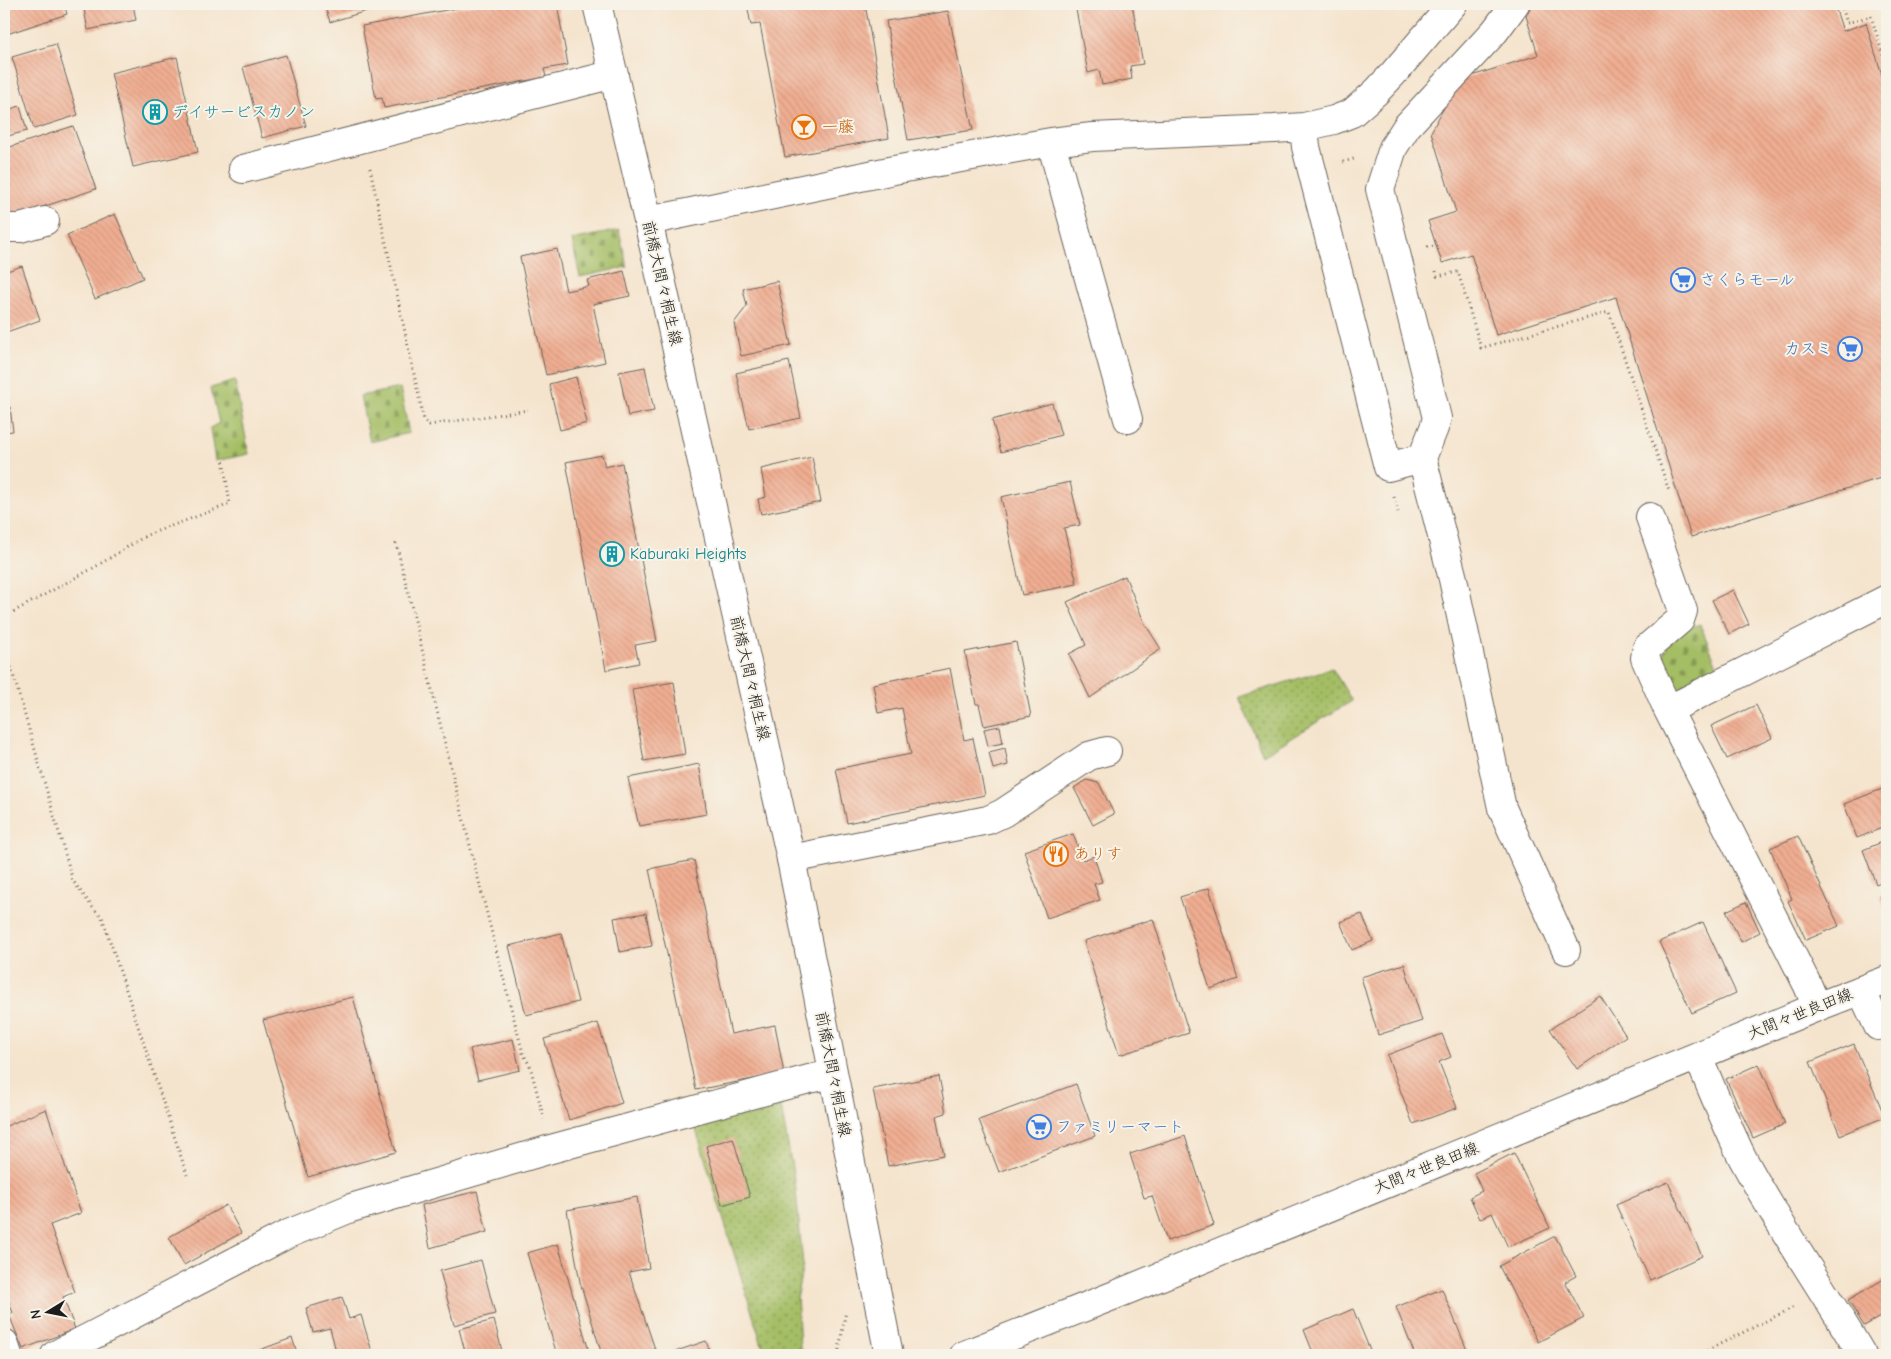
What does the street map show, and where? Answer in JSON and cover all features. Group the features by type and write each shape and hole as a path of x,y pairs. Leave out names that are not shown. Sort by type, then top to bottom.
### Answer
{"street":[{"name":"前橋大間々桐生線","path":"597,4 648,221 791,859 889,1355"},
{"path":"648,221 894,170 1051,142 1092,137 1304,127 1334,120 1352,113 1392,75 1454,4"},
{"path":"1515,4 1495,31 1407,126 1393,148 1380,188 1437,418 1422,458 1453,579 1502,808 1566,950"},
{"path":"243,169 614,74"},
{"path":"1304,127 1306,147 1388,467 1422,458"},
{"path":"1051,142 1128,419"},
{"path":"4,228 20,228 45,221"},
{"path":"1650,517 1683,611 1680,620 1647,648 1645,658 1649,670 1817,1007"},
{"path":"1668,710 1887,599"},
{"path":"791,859 988,820 1003,813 1089,756 1107,751"},
{"name":"大間々世良田線","path":"964,1355 1887,980"},
{"path":"1861,990 1878,1026"},
{"path":"1698,1056 1743,1158 1786,1233 1824,1291 1862,1355"},
{"path":"55,1355 288,1234 351,1208 551,1149 833,1074"},
{"path":"4,1343 8,1355"}],"path":[{"path":"1841,4 1847,23 1870,16 1887,68"},
{"path":"362,138 424,421 429,426 528,410"},
{"path":"1334,164 1360,157"},
{"path":"1428,247 1430,254"},
{"path":"1435,268 1437,276 1458,272 1481,348 1609,312 1672,498"},
{"path":"4,615 13,612 95,567 146,536 230,504 223,460"},
{"path":"396,543 486,912 523,1053 530,1066 551,1149"},
{"path":"4,643 73,881 102,917 186,1175"},
{"path":"1698,1355 1824,1291"},
{"path":"838,1355 847,1308"}],"green space":[{"path":"619,230 627,267 580,277 572,240"},
{"path":"235,381 249,454 215,461 210,428 219,423 211,388"},
{"path":"400,388 409,433 370,442 360,396"},
{"path":"1700,624 1720,673 1677,695 1661,659 1667,647 1676,637 1687,629"},
{"path":"1332,668 1352,701 1263,755 1239,697"},
{"path":"780,1100 796,1190 803,1265 797,1295 800,1347 808,1355 765,1355 694,1123"}],"building":[{"path":"4,4 64,4 67,14 4,35"},
{"path":"83,4 133,4 136,20 88,30"},
{"path":"324,4 390,4 330,22"},
{"path":"478,4 557,4 568,65 544,69 546,77 384,108 382,98 376,99 362,26"},
{"path":"747,4 865,4 889,138 785,157 760,24 751,25"},
{"path":"1075,4 1132,4 1143,64 1130,66 1132,79 1102,85 1099,70 1088,73"},
{"name":"さくらモール","path":"1532,4 1834,4 1843,31 1866,23 1887,91 1887,476 1691,537 1616,297 1496,335 1471,254 1442,263 1428,221 1456,212 1431,132 1459,80 1538,55 1526,16"},
{"path":"948,11 973,130 908,140 886,21"},
{"path":"56,44 78,115 34,129 12,57"},
{"path":"286,55 306,126 262,138 243,67"},
{"name":"デイサービスカノン","path":"177,57 198,152 133,167 111,73"},
{"path":"20,106 27,131 4,137 4,111"},
{"path":"73,126 96,189 7,219 4,209 4,149"},
{"path":"115,214 143,278 95,299 67,235"},
{"path":"557,249 566,291 589,286 587,280 624,271 630,296 593,304 605,362 546,375 520,257"},
{"path":"22,266 40,320 4,333 4,272"},
{"path":"777,281 791,345 741,356 734,323 747,306 743,289"},
{"path":"789,361 801,418 749,429 736,373"},
{"path":"645,367 654,411 628,416 619,372"},
{"path":"576,377 587,423 560,430 549,384"},
{"path":"1052,403 1061,435 1001,452 992,420"},
{"path":"10,407 13,431 4,432 4,408"},
{"name":"Kaburaki Heights","path":"602,455 605,467 622,463 657,641 635,645 639,663 606,670 566,462"},
{"path":"812,457 821,502 761,514 758,499 766,497 761,469"},
{"path":"1070,482 1080,525 1064,528 1077,584 1022,595 1001,497"},
{"path":"1125,576 1145,624 1161,649 1090,698 1069,654 1086,645 1067,602"},
{"path":"1733,590 1749,624 1729,634 1712,600"},
{"path":"1016,642 1031,716 984,726 979,704 976,704 965,652"},
{"path":"950,668 964,740 973,738 985,795 847,823 836,769 911,754 902,708 878,713 873,684"},
{"path":"674,682 685,754 644,761 632,689"},
{"path":"1756,705 1772,738 1727,759 1711,726"},
{"path":"1000,726 1003,743 988,746 984,729"},
{"path":"1005,748 1008,765 993,769 989,752"},
{"path":"699,764 707,814 639,826 628,778"},
{"path":"1086,780 1099,783 1114,814 1093,825 1074,788"},
{"path":"1887,787 1887,826 1857,838 1844,804"},
{"path":"1073,834 1083,860 1094,856 1102,882 1094,884 1100,900 1047,918 1024,851"},
{"path":"1798,836 1839,926 1806,940 1788,901 1792,899 1770,848"},
{"path":"1887,840 1887,879 1876,884 1863,850"},
{"path":"694,860 731,1034 775,1025 784,1073 696,1090 649,869"},
{"path":"1209,888 1238,979 1210,989 1180,897"},
{"path":"1887,892 1887,915 1880,895"},
{"path":"1746,902 1760,932 1741,942 1726,911"},
{"path":"646,913 652,946 620,952 614,918"},
{"path":"1362,914 1373,941 1352,950 1340,922"},
{"path":"1153,919 1189,1033 1119,1055 1084,941"},
{"path":"1703,922 1736,993 1692,1013 1659,942"},
{"path":"561,933 578,1002 526,1015 509,946"},
{"path":"1404,964 1422,1021 1378,1035 1361,977"},
{"path":"1600,996 1626,1036 1577,1069 1550,1029"},
{"path":"353,997 396,1152 308,1177 263,1020"},
{"path":"598,1023 622,1103 569,1120 544,1039"},
{"path":"1442,1034 1451,1057 1439,1062 1457,1108 1413,1124 1387,1055"},
{"path":"513,1039 520,1070 478,1080 470,1049"},
{"path":"1854,1044 1885,1117 1840,1135 1810,1062"},
{"path":"1759,1064 1785,1124 1753,1138 1726,1079"},
{"path":"939,1076 946,1113 936,1116 944,1155 888,1166 873,1089"},
{"path":"1076,1084 1095,1136 999,1172 979,1120"},
{"path":"46,1109 81,1213 50,1225 75,1292 63,1297 75,1329 23,1349 9,1315 13,1313 4,1288 4,1127"},
{"path":"1185,1136 1214,1225 1167,1241 1152,1196 1144,1198 1130,1154"},
{"path":"733,1138 750,1197 722,1205 706,1146"},
{"path":"1514,1153 1550,1228 1508,1247 1492,1213 1480,1219 1470,1197 1482,1191 1474,1173"},
{"path":"1668,1182 1702,1256 1650,1280 1616,1205"},
{"path":"477,1191 487,1232 430,1248 422,1205"},
{"path":"637,1197 649,1268 629,1272 657,1355 602,1355 580,1282 567,1210"},
{"path":"226,1205 241,1233 184,1265 169,1237"},
{"path":"1555,1236 1576,1276 1565,1282 1584,1318 1538,1342 1499,1266"},
{"path":"558,1244 589,1351 575,1355 557,1355 527,1253"},
{"path":"481,1260 495,1314 454,1325 440,1271"},
{"path":"1884,1279 1887,1284 1887,1313 1864,1326 1848,1300"},
{"path":"1442,1289 1469,1355 1415,1355 1396,1307"},
{"path":"342,1297 349,1319 361,1315 373,1355 337,1355 330,1328 313,1332 306,1308"},
{"path":"1353,1309 1372,1355 1314,1355 1304,1330"},
{"path":"494,1320 503,1355 466,1355 459,1329"},
{"path":"292,1338 298,1355 255,1355 254,1352"},
{"path":"706,1341 711,1355 665,1355"}],"place":[{"name":"デイサービスカノン","path":"155,112"},
{"name":"一藤","path":"804,127"},
{"name":"さくらモール","path":"1683,280"},
{"name":"カスミ","path":"1850,349"},
{"name":"Kaburaki Heights","path":"612,554"},
{"name":"ありす","path":"1056,854"},
{"name":"ファミリーマート","path":"1039,1127"}]}
